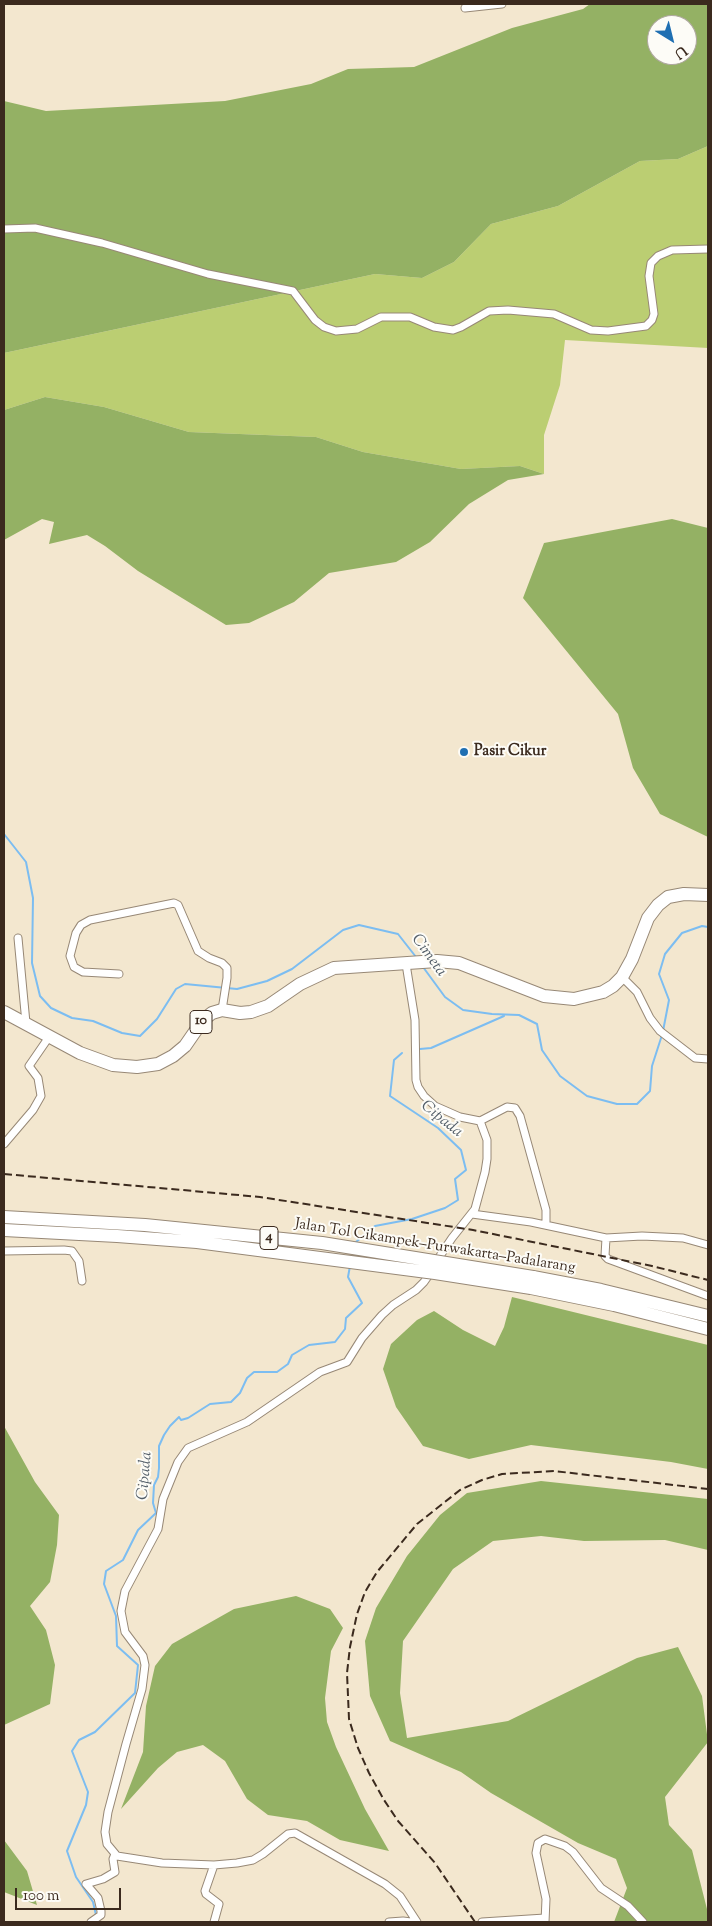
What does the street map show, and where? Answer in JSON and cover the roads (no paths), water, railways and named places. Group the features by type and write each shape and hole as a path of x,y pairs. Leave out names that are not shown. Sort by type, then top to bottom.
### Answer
{"highway":[{"name":"10","path":"4,1012 80,1054 113,1065 137,1067 152,1066 173,1056 185,1046 203,1020 223,1005 240,1013 251,1012 268,1006 300,984 334,968 437,961 459,963 544,996 574,999 603,992 622,977 632,959 648,918 658,905 668,898 684,894 708,895"},
{"name":"Jalan Tol Cikampek–Purwakarta–Padalarang","path":"4,1216 145,1225 322,1243 532,1283 708,1329"},
{"name":"Jalan Tol Cikampek–Purwakarta–Padalarang","path":"4,1230 198,1242 435,1272 601,1290 708,1316"}],"street":[{"path":"465,8 502,4"},
{"path":"4,229 35,228 102,243 208,274 293,290 314,320 324,327 336,331 357,330 381,317 410,317 434,327 453,330 489,311 508,310 554,314 591,330 608,331 646,326 652,320 654,314 649,276 651,263 658,256 672,250 708,249"},
{"path":"119,974 83,972 74,967 70,956 76,933 81,926 90,920 170,903 178,905 198,951 222,963 227,968 223,1005"},
{"path":"18,938 26,1023"},
{"path":"410,964 415,1020 416,1080 424,1096 443,1110 460,1117 480,1121 508,1107 515,1108 520,1116 546,1210 546,1225"},
{"path":"622,977 637,992 650,1018 660,1031 695,1058 708,1059"},
{"path":"4,1144 33,1110 41,1096 38,1078 30,1066 49,1037"},
{"path":"417,1922 400,1896 385,1884 295,1833 288,1834 253,1860 237,1863 214,1865 162,1863 124,1858 115,1854 107,1844 105,1832 107,1818 142,1689 146,1665 143,1656 125,1632 121,1611 125,1591 158,1529 163,1499 178,1462 188,1448 247,1422 320,1372 347,1362 362,1338 382,1315 424,1282 452,1238 472,1214 481,1190 487,1159 487,1140 480,1121"},
{"path":"472,1214 546,1225 606,1238 642,1236 682,1238 708,1245"},
{"path":"606,1238 605,1256 608,1259 708,1296"},
{"path":"4,1251 72,1251 79,1261 82,1281"},
{"path":"482,1922 545,1920 546,1899 536,1853 538,1843 544,1839 565,1846 573,1852 601,1888 628,1906 643,1922"},
{"path":"92,1921 101,1916 98,1898 86,1884 115,1872 113,1859 115,1854"},
{"path":"214,1865 205,1891 206,1894 219,1904 214,1922"},
{"path":"389,1922 411,1922"}],"waterway":[{"name":"Cimeta","path":"4,834 26,862 33,898 32,963 40,996 51,1008 72,1018 93,1021 122,1033 140,1036 157,1019 176,989 185,984 237,989 267,981 292,969 343,930 359,925 398,934 416,957"},
{"name":"Cimeta","path":"663,1031 669,1000 659,974 665,954 682,933 702,926 708,927"},
{"name":"Cimeta","path":"423,967 445,997 463,1010 519,1015 537,1024 542,1050 560,1076 587,1096 617,1104 637,1104 650,1091 652,1066 662,1035"},
{"name":"Cipada","path":"420,1049 431,1048 504,1016"},
{"name":"Cipada","path":"355,1244 375,1226 412,1219 445,1208 458,1200 455,1179 466,1170 461,1150 438,1128 390,1096 394,1060 402,1053"},
{"name":"Cipada","path":"96,1915 93,1902 76,1877 67,1851 86,1805 88,1792 72,1751 79,1740 95,1732 135,1693 138,1665 117,1646 116,1616 104,1584 106,1571 123,1560 138,1530 156,1513 153,1503 154,1485 158,1477 159,1468 159,1446 170,1426 179,1417 181,1420 188,1418 210,1404 231,1402 240,1393 247,1378 254,1372 277,1372 288,1364 292,1355 309,1345 335,1342 345,1329 346,1318 362,1303 348,1277 350,1266"}],"railway":[{"path":"4,1174 260,1197 473,1230 652,1266 708,1280"},
{"path":"475,1922 435,1863 398,1821 369,1773 358,1748 349,1719 347,1673 357,1614 365,1592 377,1572 417,1524 460,1490 482,1480 502,1474 554,1471 708,1489"}],"place":[{"name":"Pasir Cikur","path":"464,752"}]}
